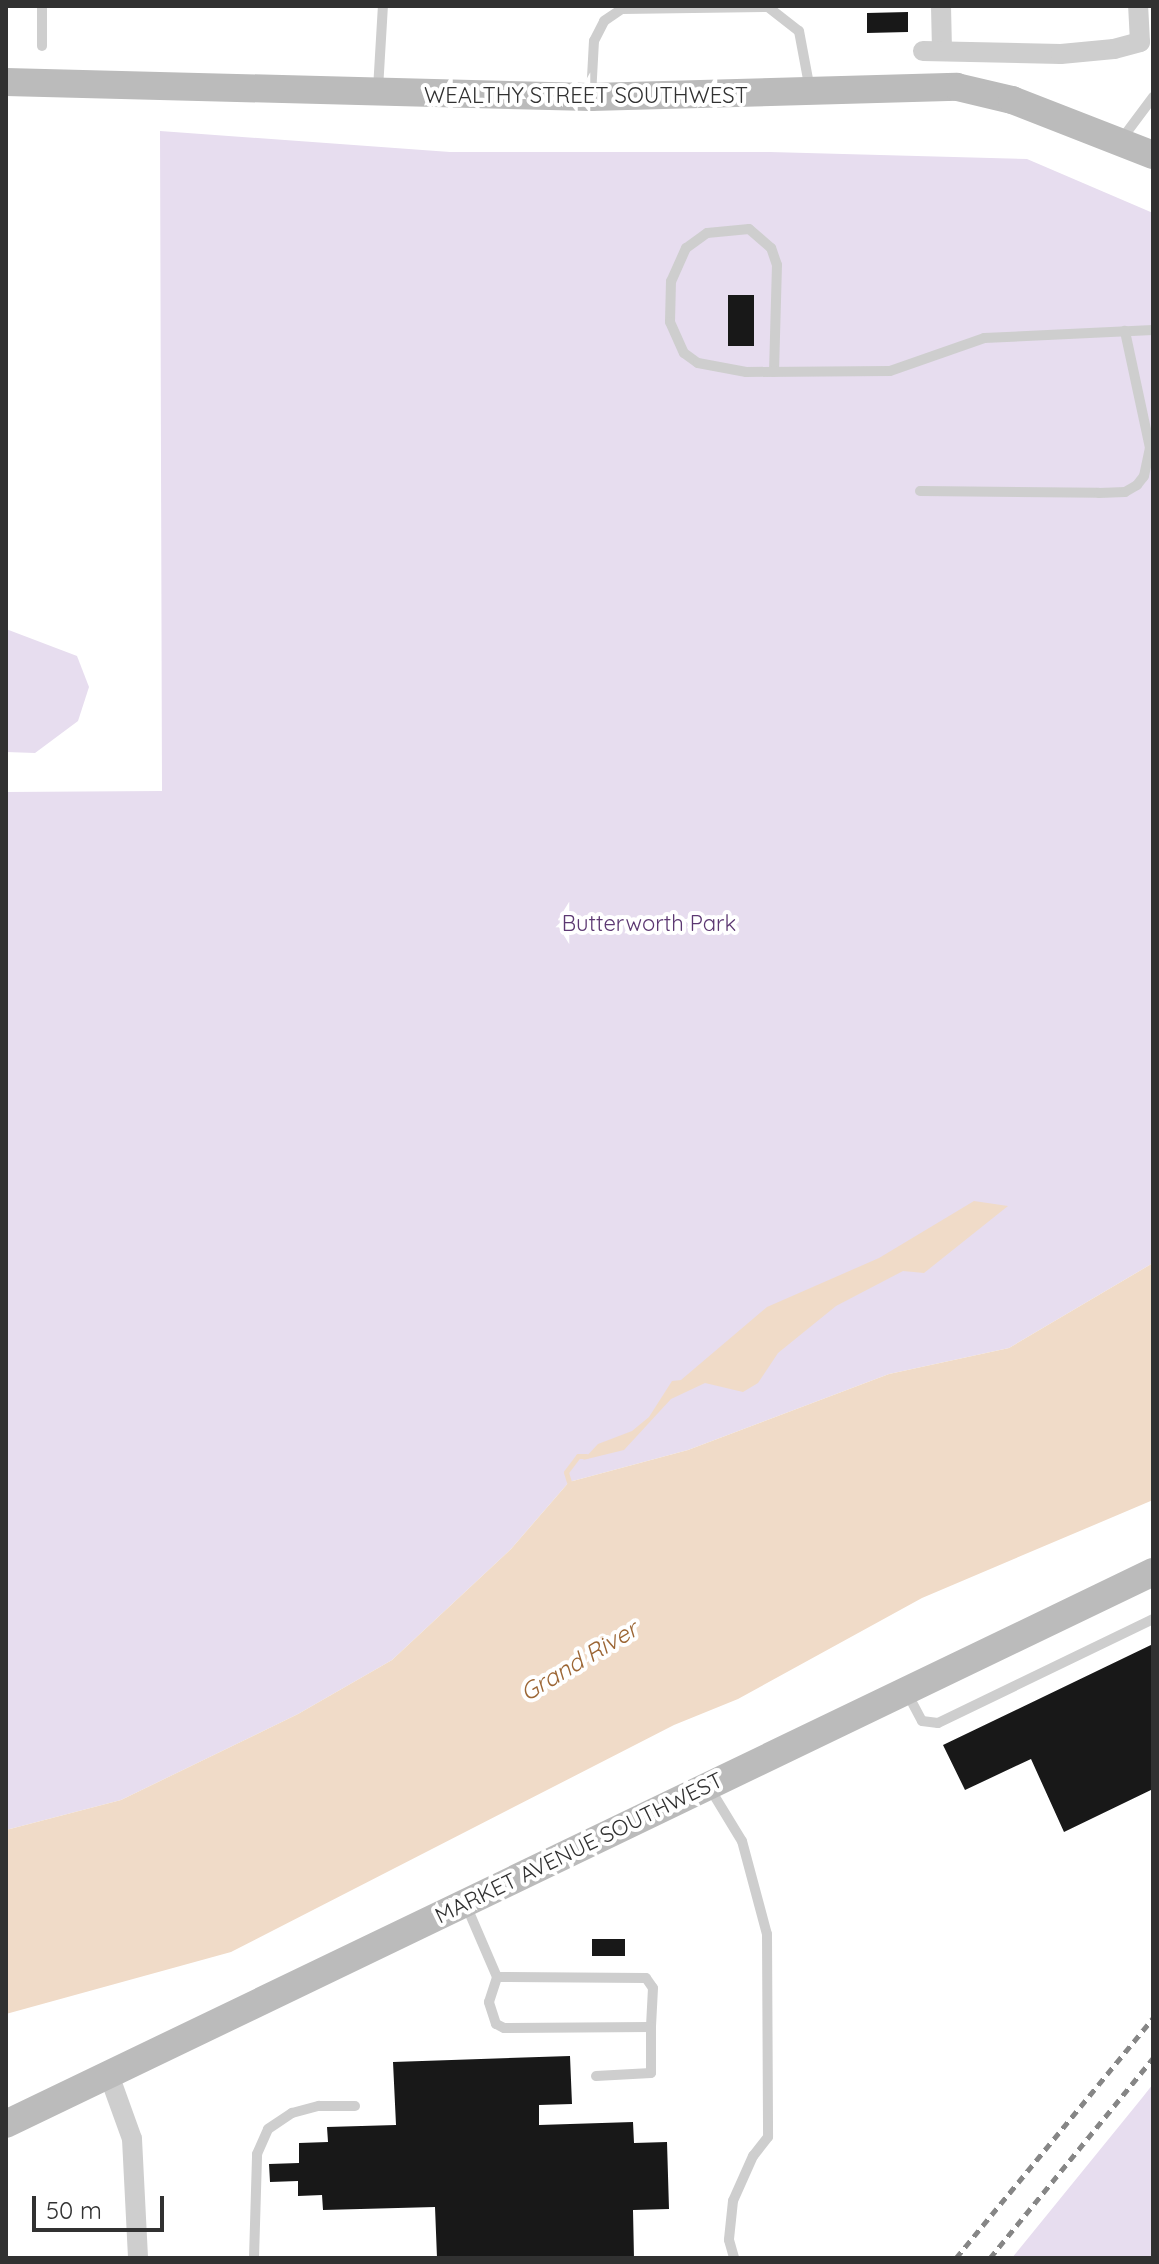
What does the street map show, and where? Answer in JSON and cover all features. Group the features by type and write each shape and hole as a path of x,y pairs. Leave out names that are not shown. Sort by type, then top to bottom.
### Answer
{"main road":[{"name":"WEALTHY STREET SOUTHWEST","path":"6,82 378,95 591,97 811,92 919,85 984,91 1153,155"},
{"name":"MARKET AVENUE SOUTHWEST","path":"6,2124 1153,1572"}],"street":[{"path":"941,6 932,50 1061,54 1114,49 1140,42 1138,6"},
{"path":"109,2075 132,2139 138,2258"}],"lane":[{"path":"42,6 42,46"},
{"path":"378,95 383,6"},
{"path":"591,97 594,41 604,21 622,9 768,7 799,31 811,92"},
{"path":"1120,142 1153,97"},
{"path":"774,372 777,265 771,248 749,229 707,233 686,248 671,281 670,322 676,339 698,363 774,372 890,371 984,338 1153,330"},
{"path":"920,491 1099,493 1125,492 1137,485 1149,464 1150,437 1125,331"},
{"path":"905,1689 922,1721 938,1723 1153,1619"},
{"path":"708,1785 742,1841 767,1934 768,2137 753,2156 733,2201 729,2240 734,2258"},
{"path":"466,1903 497,1977 489,2002 496,2024 504,2028 651,2027"},
{"path":"497,1977 646,1978 653,1988 651,2073 596,2076"},
{"path":"254,2258 257,2154 268,2129 292,2113 319,2106 355,2106"}],"green space":[{"name":"Butterworth Park","path":"160,131 450,152 770,152 1027,159 1153,213 1153,1263 1009,1348 889,1374 688,1450 569,1482 511,1549 392,1660 298,1714 121,1800 6,1830 6,792 162,791"},
{"path":"6,629 77,656 89,687 78,721 35,753 6,752"},
{"path":"1153,2084 1153,2258 1012,2258 1142,2098"}],"water":[{"path":"974,1201 1008,1206 924,1273 903,1271 836,1306 778,1353 758,1383 743,1392 705,1383 671,1399 624,1450 583,1460 598,1444 632,1431 649,1417 672,1381 681,1380 767,1307 879,1258"},
{"name":"Grand River","path":"1153,1263 1153,1500 922,1598 738,1699 674,1725 231,1952 6,2014 6,1830 121,1800 298,1714 392,1660 511,1549 569,1482 688,1450 889,1374 1009,1348"}],"building":[{"path":"908,12 908,32 867,33 867,13"},
{"path":"728,295 754,295 754,346 728,346"},
{"path":"1153,1644 1153,1789 1064,1832 1031,1759 965,1790 943,1745"},
{"path":"592,1939 625,1939 625,1956 592,1956"},
{"path":"570,2056 572,2104 539,2105 539,2125 633,2122 634,2143 667,2142 669,2209 633,2210 634,2258 437,2258 435,2207 323,2210 322,2195 298,2196 298,2181 270,2182 269,2164 299,2163 299,2143 328,2142 327,2127 396,2125 393,2062"}],"waterway":[{"path":"569,1482 566,1472 578,1456 586,1456"}],"railway":[{"path":"956,2258 1153,2018"},
{"path":"990,2258 1153,2058"}]}
